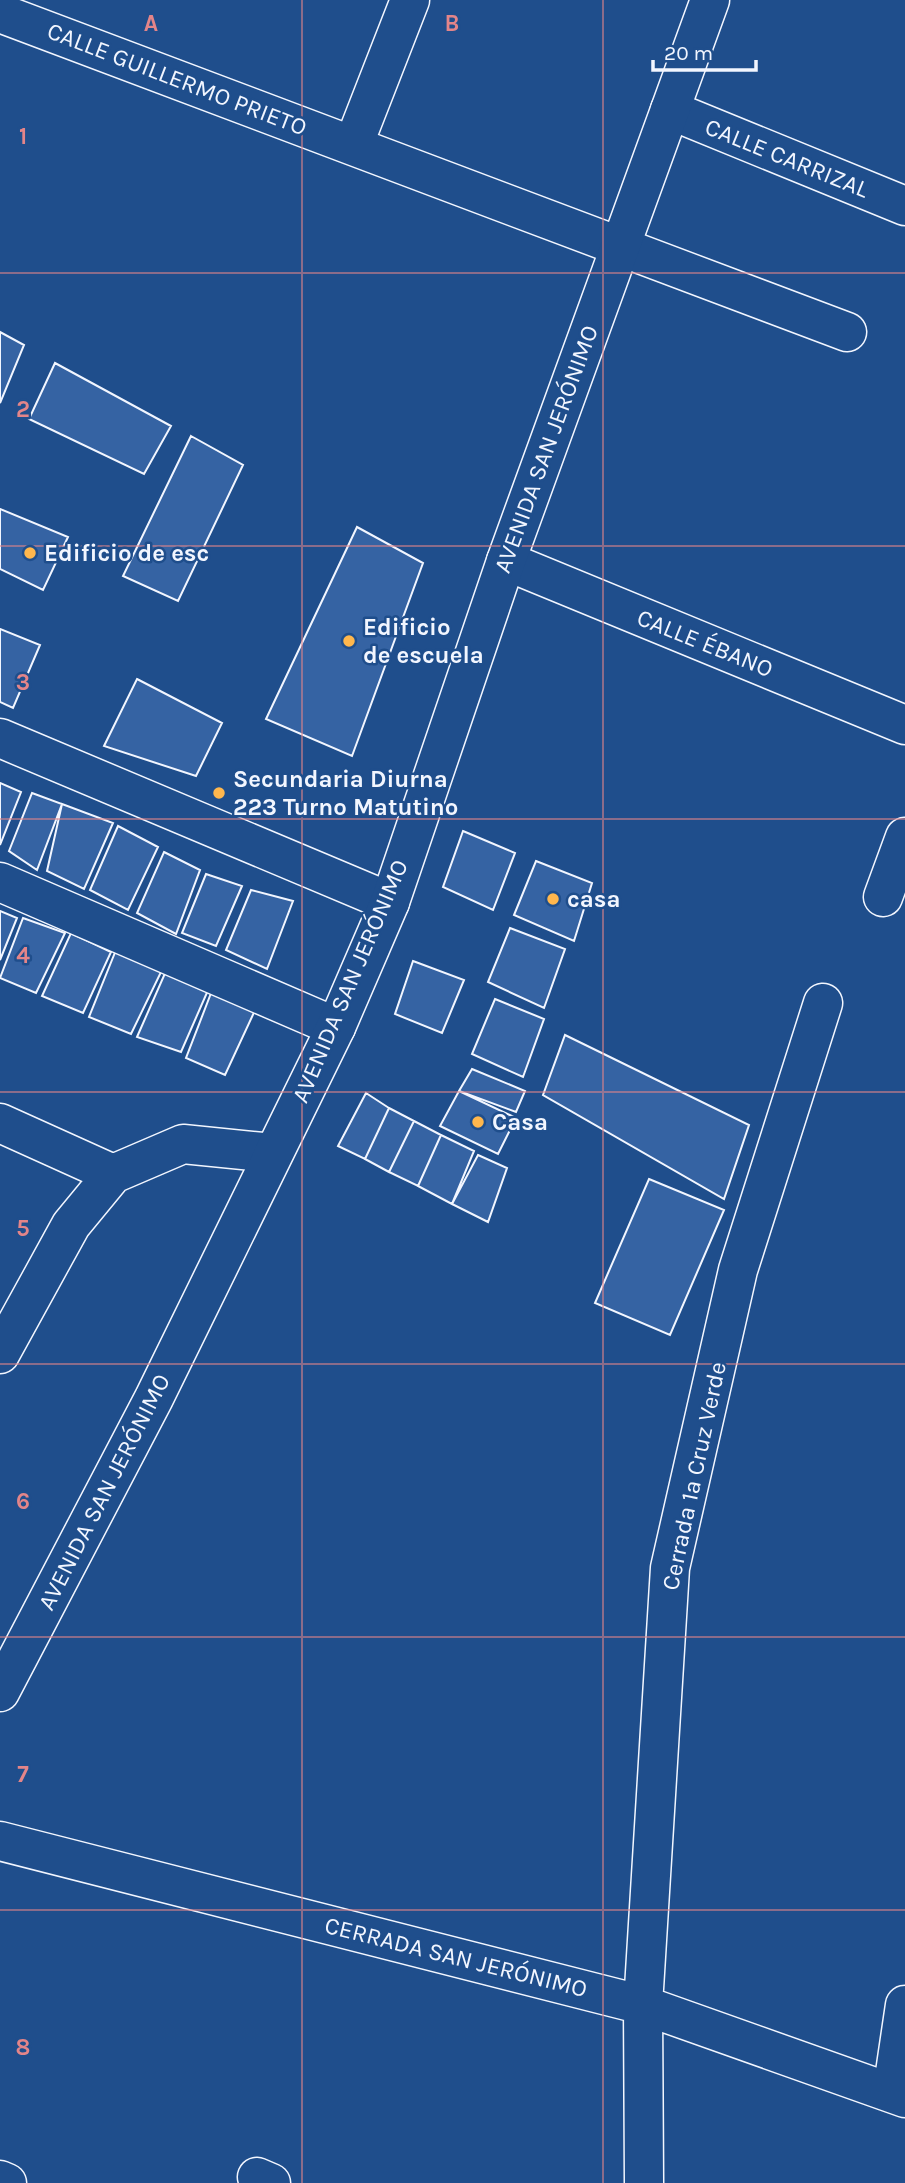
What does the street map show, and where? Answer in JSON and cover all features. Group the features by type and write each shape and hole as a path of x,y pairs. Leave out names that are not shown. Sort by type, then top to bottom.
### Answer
{"street":[{"path":"353,146 410,0"},
{"name":"AVENIDA SAN JERÓNIMO","path":"1,1690 154,1398 336,1027 390,902 506,561 710,0"},
{"name":"CALLE GUILLERMO PRIETO","path":"0,13 846,332"},
{"name":"CALLE CARRIZAL","path":"670,110 905,206"},
{"name":"CALLE ÉBANO","path":"506,561 905,725"},
{"path":"0,738 390,902"},
{"path":"883,897 905,836"},
{"path":"0,882 336,1027"},
{"name":"Cerrada 1ª Cruz Verde","path":"644,2183 643,2005 670,1568 738,1270 823,1003"},
{"path":"0,1122 113,1174"},
{"path":"0,1354 71,1225 113,1174 183,1144 273,1153"},
{"name":"CERRADA SAN JERÓNIMO","path":"0,1841 643,2005 899,2095"},
{"path":"899,2095 905,2005"},
{"path":"0,2180 7,2183"}],"building":[{"path":"0,332 24,345 0,403"},
{"path":"55,363 171,426 144,474 29,419"},
{"path":"191,436 243,465 178,601 123,576"},
{"name":"Edificio de esc","path":"0,509 68,537 43,590 0,569"},
{"name":"Edificio de escuela","path":"357,527 423,563 352,756 266,719"},
{"path":"0,629 40,645 13,708 0,702"},
{"path":"137,679 222,723 196,776 104,746"},
{"path":"0,783 21,792 0,845"},
{"path":"32,793 62,804 37,870 9,851"},
{"path":"62,804 113,823 84,889 47,871"},
{"path":"118,826 158,847 128,910 90,890"},
{"name":"casa","path":"463,831 515,853 493,910 443,887"},
{"path":"164,852 200,870 176,934 137,913"},
{"name":"casa","path":"536,861 592,883 574,941 514,915"},
{"path":"206,874 242,886 216,946 182,933"},
{"path":"251,890 293,901 267,969 226,950"},
{"path":"0,911 17,918 0,960"},
{"path":"23,918 65,933 36,993 0,978"},
{"name":"casa","path":"510,928 565,949 544,1008 488,982"},
{"path":"71,933 111,952 83,1013 42,996"},
{"path":"116,950 162,970 131,1034 89,1017"},
{"path":"413,961 464,980 442,1033 395,1014"},
{"path":"166,971 209,988 181,1052 137,1037"},
{"path":"213,988 257,1006 225,1075 186,1058"},
{"name":"casa","path":"495,999 544,1019 523,1077 472,1054"},
{"path":"565,1035 749,1125 724,1199 543,1095"},
{"name":"casa","path":"472,1069 525,1091 516,1112 459,1091"},
{"name":"Casa","path":"459,1091 516,1118 498,1154 440,1126"},
{"path":"366,1093 389,1108 365,1159 338,1146"},
{"path":"389,1108 414,1121 389,1172 365,1159"},
{"name":"casa","path":"414,1121 441,1135 418,1186 389,1172"},
{"name":"casa","path":"441,1135 474,1151 452,1204 418,1186"},
{"name":"casa","path":"478,1155 507,1168 488,1222 452,1204"},
{"path":"649,1179 724,1210 670,1335 595,1303"}],"place":[{"name":"Edificio de esc","path":"30,553"},
{"name":"Edificio de escuela","path":"349,641"},
{"name":"Secundaria Diurna 223 Turno Matutino","path":"219,793"},
{"name":"casa","path":"553,899"},
{"name":"Casa","path":"478,1122"}]}
